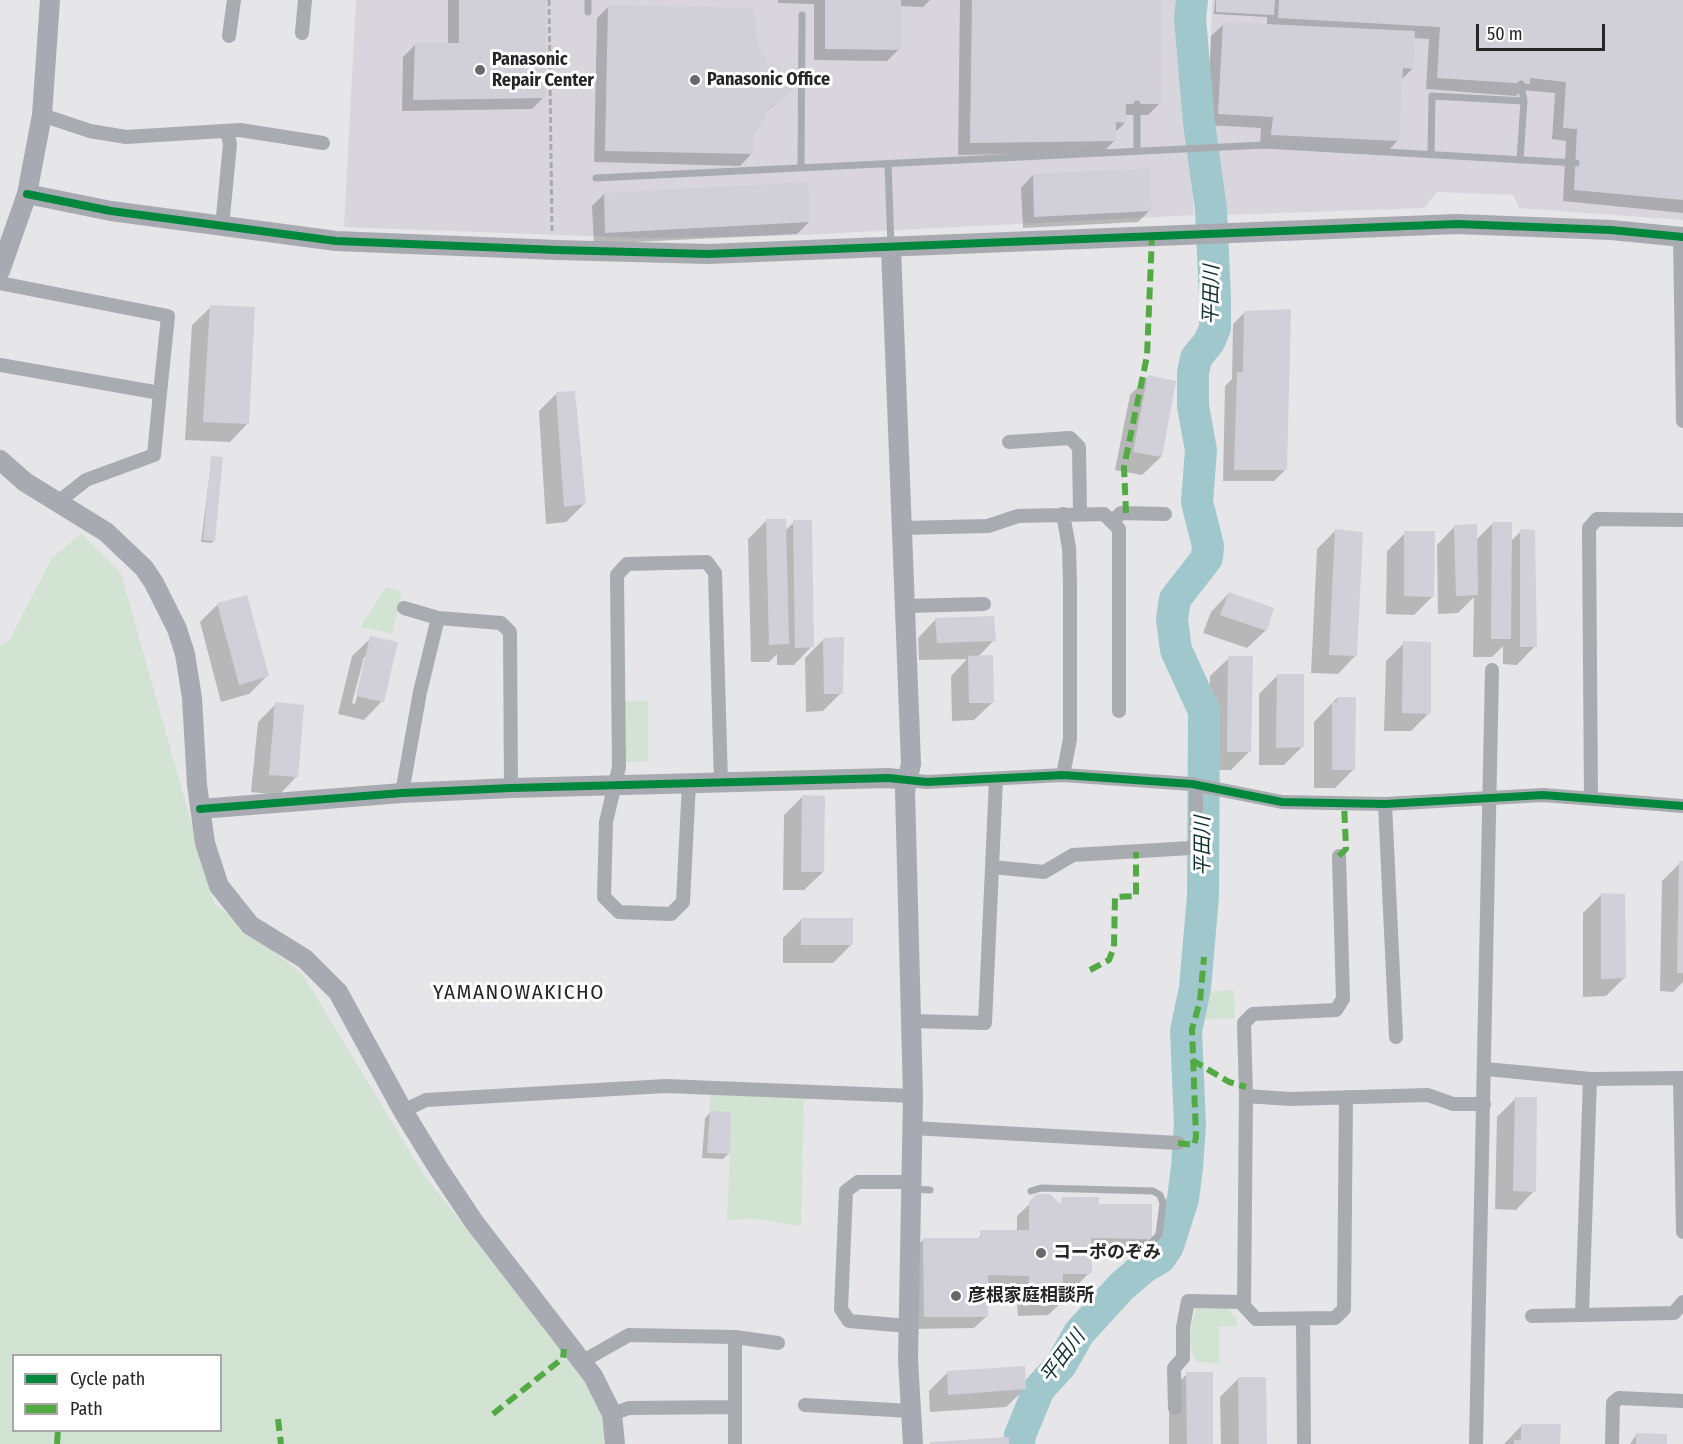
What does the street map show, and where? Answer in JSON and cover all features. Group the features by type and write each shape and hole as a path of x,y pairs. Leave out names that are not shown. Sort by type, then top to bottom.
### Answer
{"street":[{"path":"0,271 27,194 42,115 50,0"},
{"path":"229,36 234,0"},
{"path":"302,33 305,0"},
{"path":"42,115 90,131 126,136 240,130 323,143"},
{"path":"222,227 230,144 227,132"},
{"path":"27,194 111,211 336,241 708,254 1457,224 1611,230 1681,236 1683,421"},
{"path":"891,248 911,764 907,780 905,861 913,1128 918,1187 911,1330 913,1444"},
{"path":"0,283 168,316 154,455 86,480 58,502"},
{"path":"0,365 160,393"},
{"path":"1009,442 1070,438 1079,447 1080,514"},
{"path":"0,460 25,482 106,532 127,550 154,584 177,629 185,654 192,698 200,808 209,860 219,886 250,925 305,959 338,992 403,1111 474,1222 583,1361 612,1414 615,1444"},
{"path":"1112,522 1121,513 1165,514"},
{"path":"1063,514 1070,548 1070,739 1063,775"},
{"path":"903,528 988,526 1018,516 1104,514 1119,529 1119,711"},
{"path":"1590,798 1589,528 1598,519 1683,520"},
{"path":"689,783 683,902 671,914 619,912 604,897 606,822 619,767 617,575 627,564 707,562 715,573 721,783"},
{"path":"906,606 984,604"},
{"path":"404,608 438,618 501,623 510,632 511,788"},
{"path":"402,793 420,692 438,618"},
{"path":"1476,1444 1486,1069 1492,670"},
{"path":"200,808 402,793 511,788 888,778 927,782 1063,775 1202,787 1282,802 1385,804 1543,795 1683,806"},
{"path":"911,1021 985,1023 996,779"},
{"path":"992,867 1044,872 1073,855 1191,848 1196,842 1202,787"},
{"path":"1385,804 1396,1037"},
{"path":"1339,856 1333,882 1343,999 1336,1010 1253,1014 1244,1023 1246,1096 1244,1306 1256,1319 1335,1318 1344,1309 1346,1097"},
{"path":"1486,1069 1590,1079 1682,1078 1683,1232"},
{"path":"1582,1314 1590,1079"},
{"path":"403,1111 426,1100 666,1086 913,1096"},
{"path":"1246,1096 1290,1099 1428,1095 1453,1104 1484,1104"},
{"path":"913,1128 1178,1143"},
{"path":"911,1330 849,1321 841,1309 846,1191 858,1182 918,1187"},
{"path":"1174,1408 1174,1368 1183,1358 1183,1327 1188,1301 1244,1302"},
{"path":"1532,1316 1674,1313 1683,1302"},
{"path":"1303,1319 1304,1444"},
{"path":"583,1361 629,1335 735,1337 778,1343"},
{"path":"735,1337 735,1444"},
{"path":"1612,1444 1613,1403 1619,1398 1683,1401"},
{"path":"805,1405 911,1411"},
{"path":"612,1414 629,1408 735,1407"}],"lane":[{"path":"588,0 588,12"},
{"path":"801,168 802,15"},
{"path":"1520,160 1524,101 1521,84"},
{"path":"1431,155 1432,96 1524,101"},
{"path":"1137,104 1137,151"},
{"path":"596,178 1264,145 1576,163"},
{"path":"888,164 891,248"},
{"path":"1031,1191 1041,1188 1153,1191 1160,1195 1163,1203 1159,1235 1150,1244 1133,1243"}],"path":[{"path":"549,0 553,250"}],"shaded area":[{"path":"356,0 1180,0 1179,28 1194,215 781,236 641,238 344,227"},
{"path":"1212,0 1683,0 1683,220 1519,208 1513,195 1437,192 1424,208 1220,215 1209,101"}],"green space":[{"path":"81,534 121,574 214,903 303,975 424,1175 586,1382 604,1418 605,1444 0,1444 0,646 10,639 52,558"},
{"path":"386,587 402,592 392,634 361,627"},
{"path":"625,701 648,701 648,761 626,762"},
{"path":"1234,990 1235,1018 1199,1019 1204,992"},
{"path":"711,1090 804,1097 801,1226 749,1218 727,1221 730,1154 707,1153"},
{"path":"1196,1309 1228,1309 1237,1320 1237,1326 1219,1327 1219,1364 1196,1361 1191,1349 1189,1330"}],"building":[{"name":"Panasonic Repair Center","path":"459,0 546,0 546,98 413,100 415,43 459,43"},
{"path":"825,0 901,0 901,50 825,49"},
{"path":"972,0 1161,0 1161,104 1126,104 1126,123 1116,122 1116,141 970,143"},
{"path":"1216,0 1275,0 1274,15 1216,12"},
{"path":"1279,0 1683,0 1683,200 1574,190 1577,129 1563,128 1566,82 1530,78 1530,84 1437,78 1440,27 1278,18"},
{"name":"Panasonic Office","path":"608,5 754,8 757,42 772,72 794,89 769,109 754,136 753,154 605,151"},
{"path":"1223,22 1415,31 1414,69 1403,68 1399,141 1271,135 1273,117 1218,114"},
{"path":"1150,168 1152,211 1034,217 1033,174"},
{"path":"808,182 810,222 605,233 604,193"},
{"path":"210,305 255,307 249,424 203,422"},
{"path":"1291,309 1287,470 1234,470 1237,372 1243,372 1244,311"},
{"path":"1148,375 1176,381 1162,457 1133,452"},
{"path":"575,391 586,504 564,507 556,392"},
{"path":"211,456 223,457 215,541 203,540"},
{"path":"766,519 786,519 789,644 769,645"},
{"path":"793,520 812,520 814,647 795,648"},
{"path":"1492,522 1512,522 1511,639 1491,639"},
{"path":"1477,524 1478,595 1456,596 1454,525"},
{"path":"1335,529 1363,532 1357,656 1329,655"},
{"path":"1520,529 1535,530 1537,647 1520,647"},
{"path":"1404,531 1435,531 1434,597 1404,596"},
{"path":"1229,592 1274,608 1267,631 1220,615"},
{"path":"247,595 269,676 239,685 217,603"},
{"path":"994,616 996,641 937,643 935,618"},
{"path":"370,636 398,642 384,702 356,696"},
{"path":"844,637 843,694 824,694 823,638"},
{"path":"1403,641 1431,642 1431,714 1402,713"},
{"path":"993,655 994,703 969,703 968,656"},
{"path":"1228,656 1253,656 1251,752 1227,752"},
{"path":"1277,674 1304,674 1304,747 1276,748"},
{"path":"1337,697 1356,697 1355,770 1332,770 1332,702 1337,702"},
{"path":"275,702 304,705 298,777 269,775"},
{"path":"802,795 825,796 824,872 801,872"},
{"path":"1679,861 1683,861 1683,973 1677,973"},
{"path":"1601,893 1625,894 1626,978 1601,979"},
{"path":"801,918 853,918 853,945 801,945"},
{"path":"1515,1097 1537,1097 1536,1192 1513,1191"},
{"path":"710,1111 731,1112 730,1154 707,1153"},
{"name":"コーポのぞみ","path":"1037,1194 1050,1194 1059,1203 1062,1197 1099,1197 1099,1204 1152,1204 1152,1239 1091,1238 1092,1271 1090,1274 1063,1274 1062,1303 1029,1304 1029,1276 988,1275 988,1317 924,1317 923,1238 981,1238 980,1230 1029,1230 1029,1202"},
{"path":"1008,1284 1026,1284 1026,1302 1009,1302"},
{"path":"1025,1366 1026,1389 948,1395 947,1371"},
{"path":"1186,1372 1213,1372 1213,1444 1187,1444"},
{"path":"1238,1377 1266,1377 1267,1444 1239,1444"},
{"path":"1521,1424 1561,1424 1560,1444 1514,1444 1514,1440 1521,1440"},
{"path":"1636,1433 1667,1434 1667,1444 1636,1444"},
{"path":"1009,1437 1009,1444 930,1444 930,1442"}],"waterway":[{"name":"平田川","path":"1019,1444 1020,1435 1039,1389 1061,1365 1079,1333 1122,1286 1143,1268 1160,1258 1168,1246 1183,1199 1187,1167 1190,1126 1186,1031 1195,988 1203,896 1204,711 1176,650 1172,619 1175,599 1207,558 1208,546 1197,502 1201,450 1193,406 1193,373 1196,358 1209,342 1215,328 1211,209 1199,123 1190,18 1192,0"}],"marked path":[{"path":"1126,513 1124,467 1147,356 1152,236"},
{"path":"1339,856 1346,849 1344,803"},
{"path":"1090,970 1109,960 1114,947 1115,897 1136,896 1136,852"},
{"path":"1178,1143 1194,1145 1196,1137 1192,1029 1200,1001 1204,957"},
{"path":"1192,1060 1229,1082 1246,1087"},
{"path":"493,1414 563,1358 564,1349"},
{"path":"278,1419 281,1444"},
{"path":"57,1444 58,1432"}],"cycle path":[{"path":"27,194 111,211 336,241 708,254 1457,224 1611,230 1683,237"},
{"path":"200,809 402,793 511,788 888,778 927,782 1063,775 1192,784 1282,802 1385,804 1543,795 1683,806"}],"place":[{"name":"Panasonic Repair Center","path":"480,70"},
{"name":"Panasonic Office","path":"695,80"},
{"name":"コーポのぞみ","path":"1041,1253"},
{"name":"彦根家庭相談所","path":"956,1296"}],"district":[{"name":"YAMANOWAKICHO","path":"519,993"}]}
